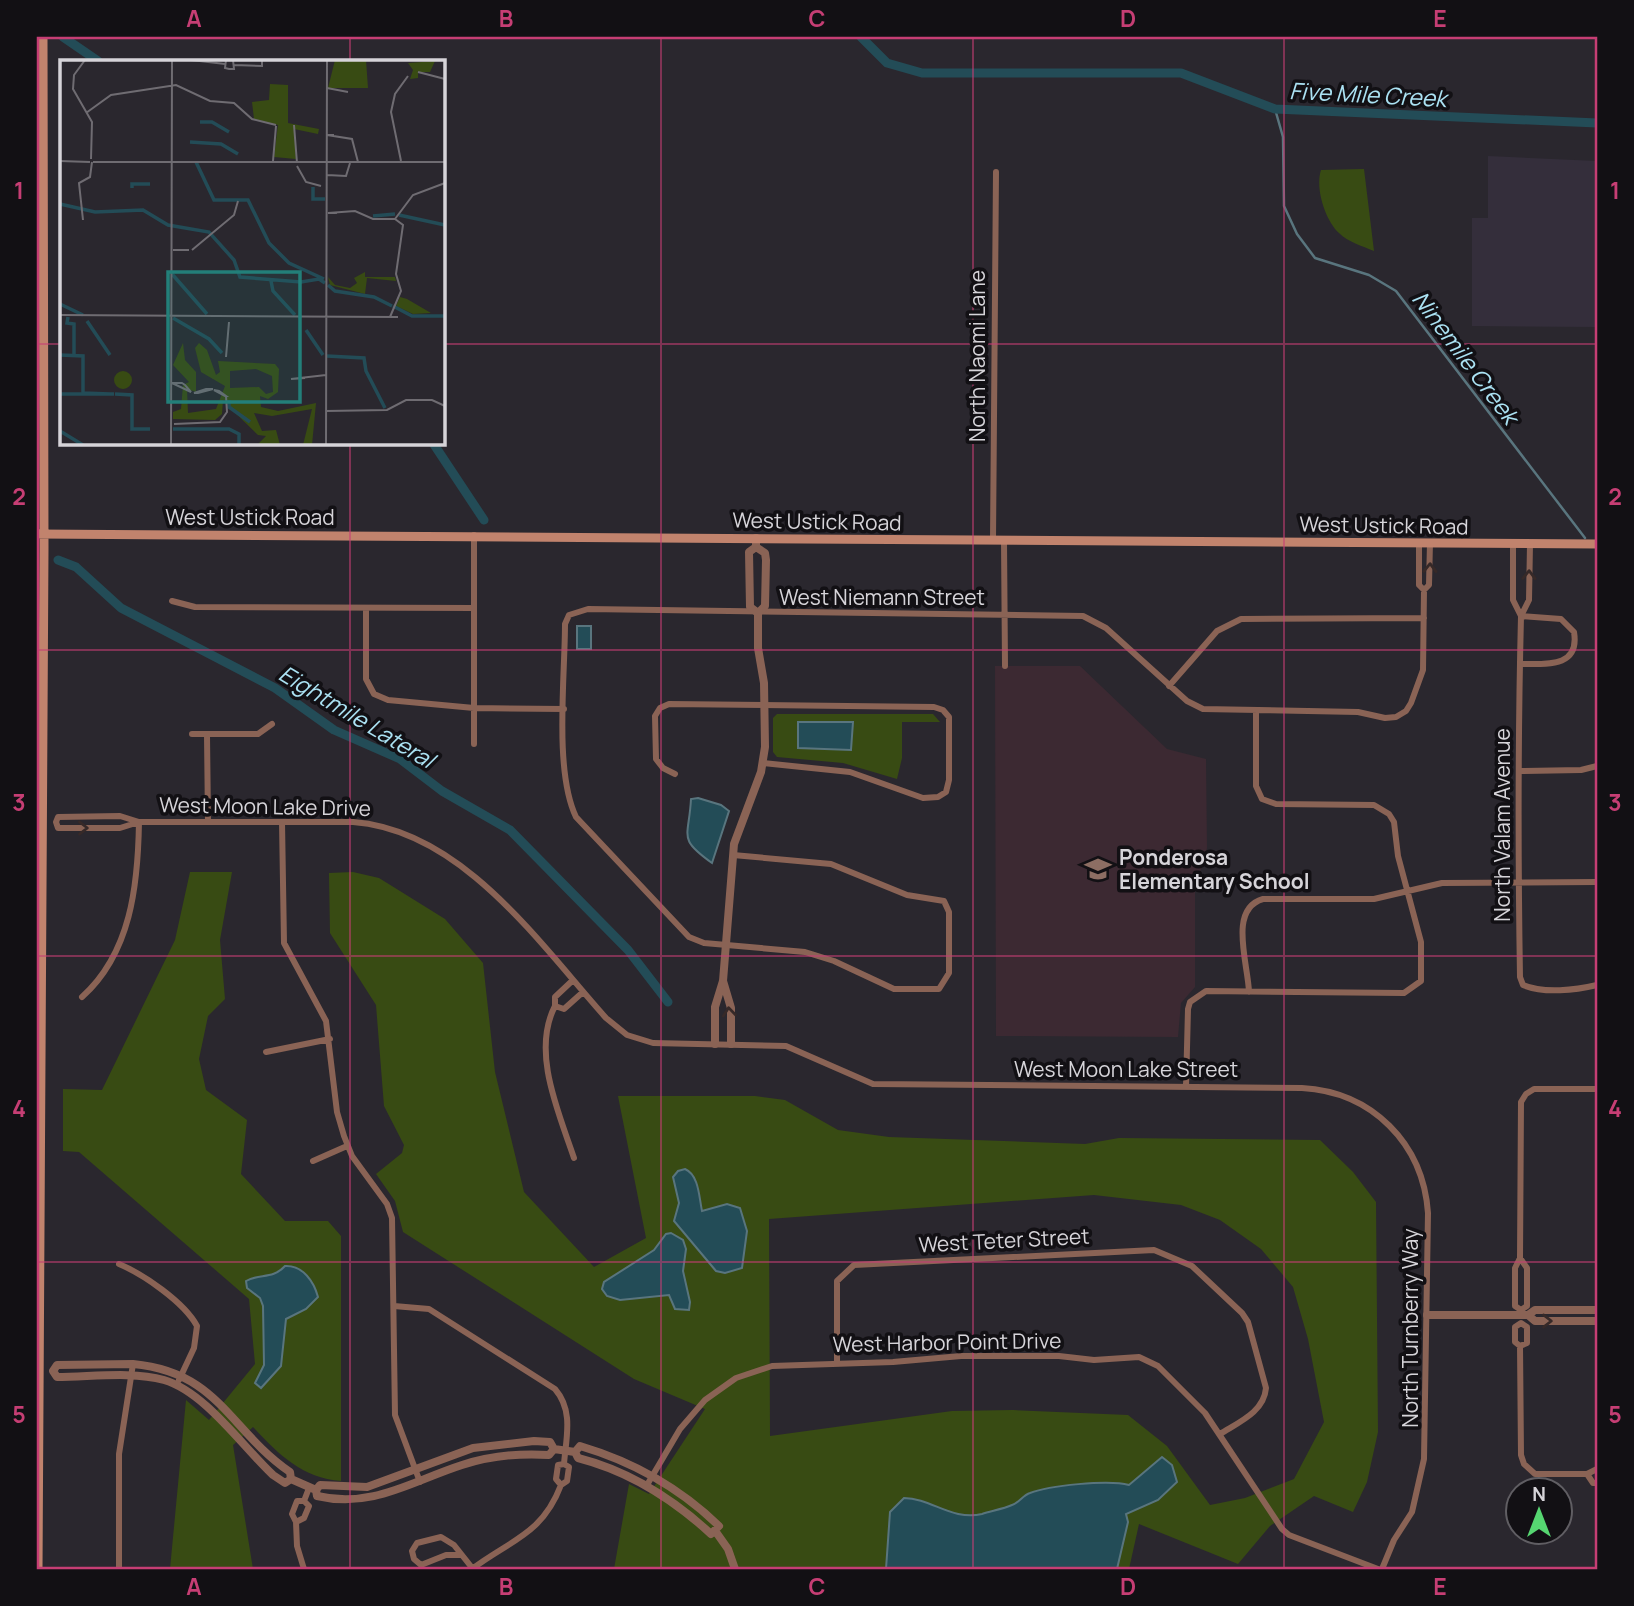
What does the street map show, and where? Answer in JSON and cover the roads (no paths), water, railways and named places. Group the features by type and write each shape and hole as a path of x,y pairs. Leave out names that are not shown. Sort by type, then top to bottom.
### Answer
{"main road":[{"path":"38,1569 40,52 43,37"},
{"name":"West Ustick Road","path":"40,534 474,535 756,542 998,540 1597,544"}],"street":[{"name":"North Naomi Lane","path":"996,172 998,540 1005,615 1005,666"},
{"path":"474,535 474,744"},
{"path":"715,1044 715,1007 723,981 733,855 763,763 765,705 758,613 750,607 749,586 749,552 756,542 765,553 766,560 765,606 758,613"},
{"path":"1169,686 1217,631 1241,619 1424,618 1424,590 1419,585 1419,542"},
{"path":"1424,590 1429,585 1430,542"},
{"name":"North Valam Avenue","path":"1513,544 1513,600 1521,616"},
{"name":"North Valam Avenue","path":"1530,544 1529,600 1521,616 1518,883 1520,977 1523,985 1531,988 1561,990 1597,985"},
{"path":"172,601 195,607 473,608"},
{"path":"366,607 366,679 374,694 388,700 474,708 564,709 565,787 576,817 690,937 704,943 814,954 894,989 939,989 946,982 949,973 948,912 944,901 907,895 831,864 733,855"},
{"name":"West Niemann Street","path":"564,709 565,624 569,615 578,610 1074,615 1093,619 1187,701 1203,709 1358,712 1385,718 1396,717 1406,711 1411,703 1423,670 1424,618"},
{"path":"1520,664 1559,664 1573,652 1576,642 1574,632 1561,619 1521,616"},
{"path":"675,774 663,768 656,759 655,716 660,708 669,704 934,707 943,710 949,717 950,780 946,792 939,797 923,798 850,772 763,763"},
{"path":"1186,1087 1188,1009 1197,996 1206,991 1404,993 1420,981 1421,943 1406,893 1394,822 1382,808 1374,805 1276,804 1262,799 1256,786 1256,711"},
{"path":"192,734 258,734 272,724"},
{"path":"207,735 208,822"},
{"path":"1519,771 1569,771 1597,766"},
{"name":"West Moon Lake Drive","path":"139,822 120,828 58,828 56,822 58,817 120,816 139,822 365,823 412,836 490,888 614,1025 643,1041 664,1045 786,1046 811,1055 860,1081 888,1084"},
{"path":"39,822 56,822"},
{"path":"82,997 99,981 126,927 138,867 139,822"},
{"path":"282,822 284,943 290,960 320,1007 330,1039 337,1112 347,1146 392,1217 395,1415 420,1482"},
{"path":"1249,992 1242,919 1247,907 1263,899 1374,899 1442,883 1597,883"},
{"path":"572,981 555,997 555,1006 549,1017 547,1057 551,1083 573,1158"},
{"path":"723,981 731,1008 731,1044"},
{"path":"555,1006 564,1009 583,992"},
{"path":"266,1052 330,1039"},
{"name":"West Moon Lake Street","path":"888,1084 1312,1088 1361,1103"},
{"path":"1520,1346 1527,1343 1527,1327 1515,1306 1515,1268 1520,1258 1521,1102 1526,1094 1534,1089 1597,1088"},
{"name":"North Turnberry Way","path":"1361,1103 1398,1133 1413,1155 1423,1182 1428,1213 1424,1459 1415,1502 1380,1569"},
{"path":"313,1161 347,1146"},
{"name":"West Teter Street","path":"837,1363 837,1281 854,1265 948,1258 1031,1258 1141,1250 1164,1253 1192,1266 1248,1322 1266,1388 1265,1398 1252,1413 1220,1434"},
{"path":"1520,1258 1527,1268 1527,1306 1515,1327 1515,1342 1520,1346"},
{"path":"119,1264 138,1272 194,1321 197,1339 177,1385"},
{"path":"394,1306 429,1309 555,1389 564,1400 568,1412 564,1464 558,1465 556,1479 561,1485 551,1507 531,1531 472,1569 461,1555 447,1539 435,1537 417,1543 412,1555 416,1563 426,1565 446,1555 461,1555"},
{"path":"1522,1316 1535,1310 1597,1310"},
{"path":"1427,1315 1522,1316 1535,1321 1597,1321"},
{"path":"1520,1346 1521,1455 1528,1470 1535,1474 1587,1475 1597,1469"},
{"name":"West Harbor Point Drive","path":"647,1485 694,1410 727,1383 772,1366 893,1362 961,1356 1059,1356 1094,1360 1139,1357 1158,1366 1205,1413 1282,1529 1289,1535 1380,1569"},
{"path":"57,1364 133,1364 164,1368 182,1375 215,1399 290,1472 290,1479 285,1483 273,1475 206,1407 177,1385 162,1380 131,1377 57,1377 54,1371 57,1364"},
{"path":"119,1569 119,1454 133,1364"},
{"path":"38,1371 54,1371"},
{"path":"304,1569 296,1546 296,1522 292,1514 297,1501 304,1501 312,1489 320,1485 367,1487 473,1448 503,1443 550,1442 554,1449"},
{"path":"580,1446 607,1454 652,1475 677,1490 712,1519 719,1526 716,1532 711,1534 647,1485 628,1474 578,1458 575,1452 580,1446"},
{"path":"290,1479 312,1489 317,1496 357,1501 390,1494 475,1461 518,1455 549,1455 554,1449"},
{"path":"554,1449 575,1452"},
{"path":"1587,1475 1593,1483 1597,1483"},
{"path":"716,1532 735,1569"}],"water":[{"path":"577,626 591,626 591,649 577,649"},
{"path":"798,722 853,722 851,750 798,748"},
{"path":"698,798 721,805 729,811 712,863 689,842 691,799"},
{"path":"685,1169 696,1181 702,1211 727,1204 740,1208 747,1231 742,1268 725,1273 716,1271 674,1221 679,1203 673,1177 678,1171"},
{"path":"671,1233 683,1240 686,1249 683,1271 690,1302 689,1310 675,1309 669,1295 620,1300 607,1296 602,1289 604,1282 654,1250 666,1234"},
{"path":"285,1266 302,1271 314,1286 318,1297 306,1309 286,1319 281,1366 261,1388 255,1383 264,1365 263,1306 260,1298 247,1288 246,1281 271,1275"},
{"path":"1162,1457 1172,1465 1177,1482 1158,1500 1126,1514 1128,1522 1117,1569 886,1569 890,1512 904,1498 923,1501 951,1512 982,1514 1005,1508 1025,1495 1050,1488 1093,1483 1129,1485"}],"waterway":[{"path":"63,37 97,60"},
{"name":"Five Mile Creek","path":"861,37 887,63 922,73 1181,73 1275,109 1597,123"},
{"name":"Ninemile Creek","path":"1275,109 1283,137 1284,206 1297,234 1315,258 1369,275 1396,291 1585,538"},
{"path":"434,444 484,520"},
{"name":"Eightmile Lateral","path":"58,560 76,567 121,608 275,688 334,730 400,759 442,791 510,830 628,950 668,1002"}],"place":[{"name":"Ponderosa Elementary School","path":"1098,869"}]}
